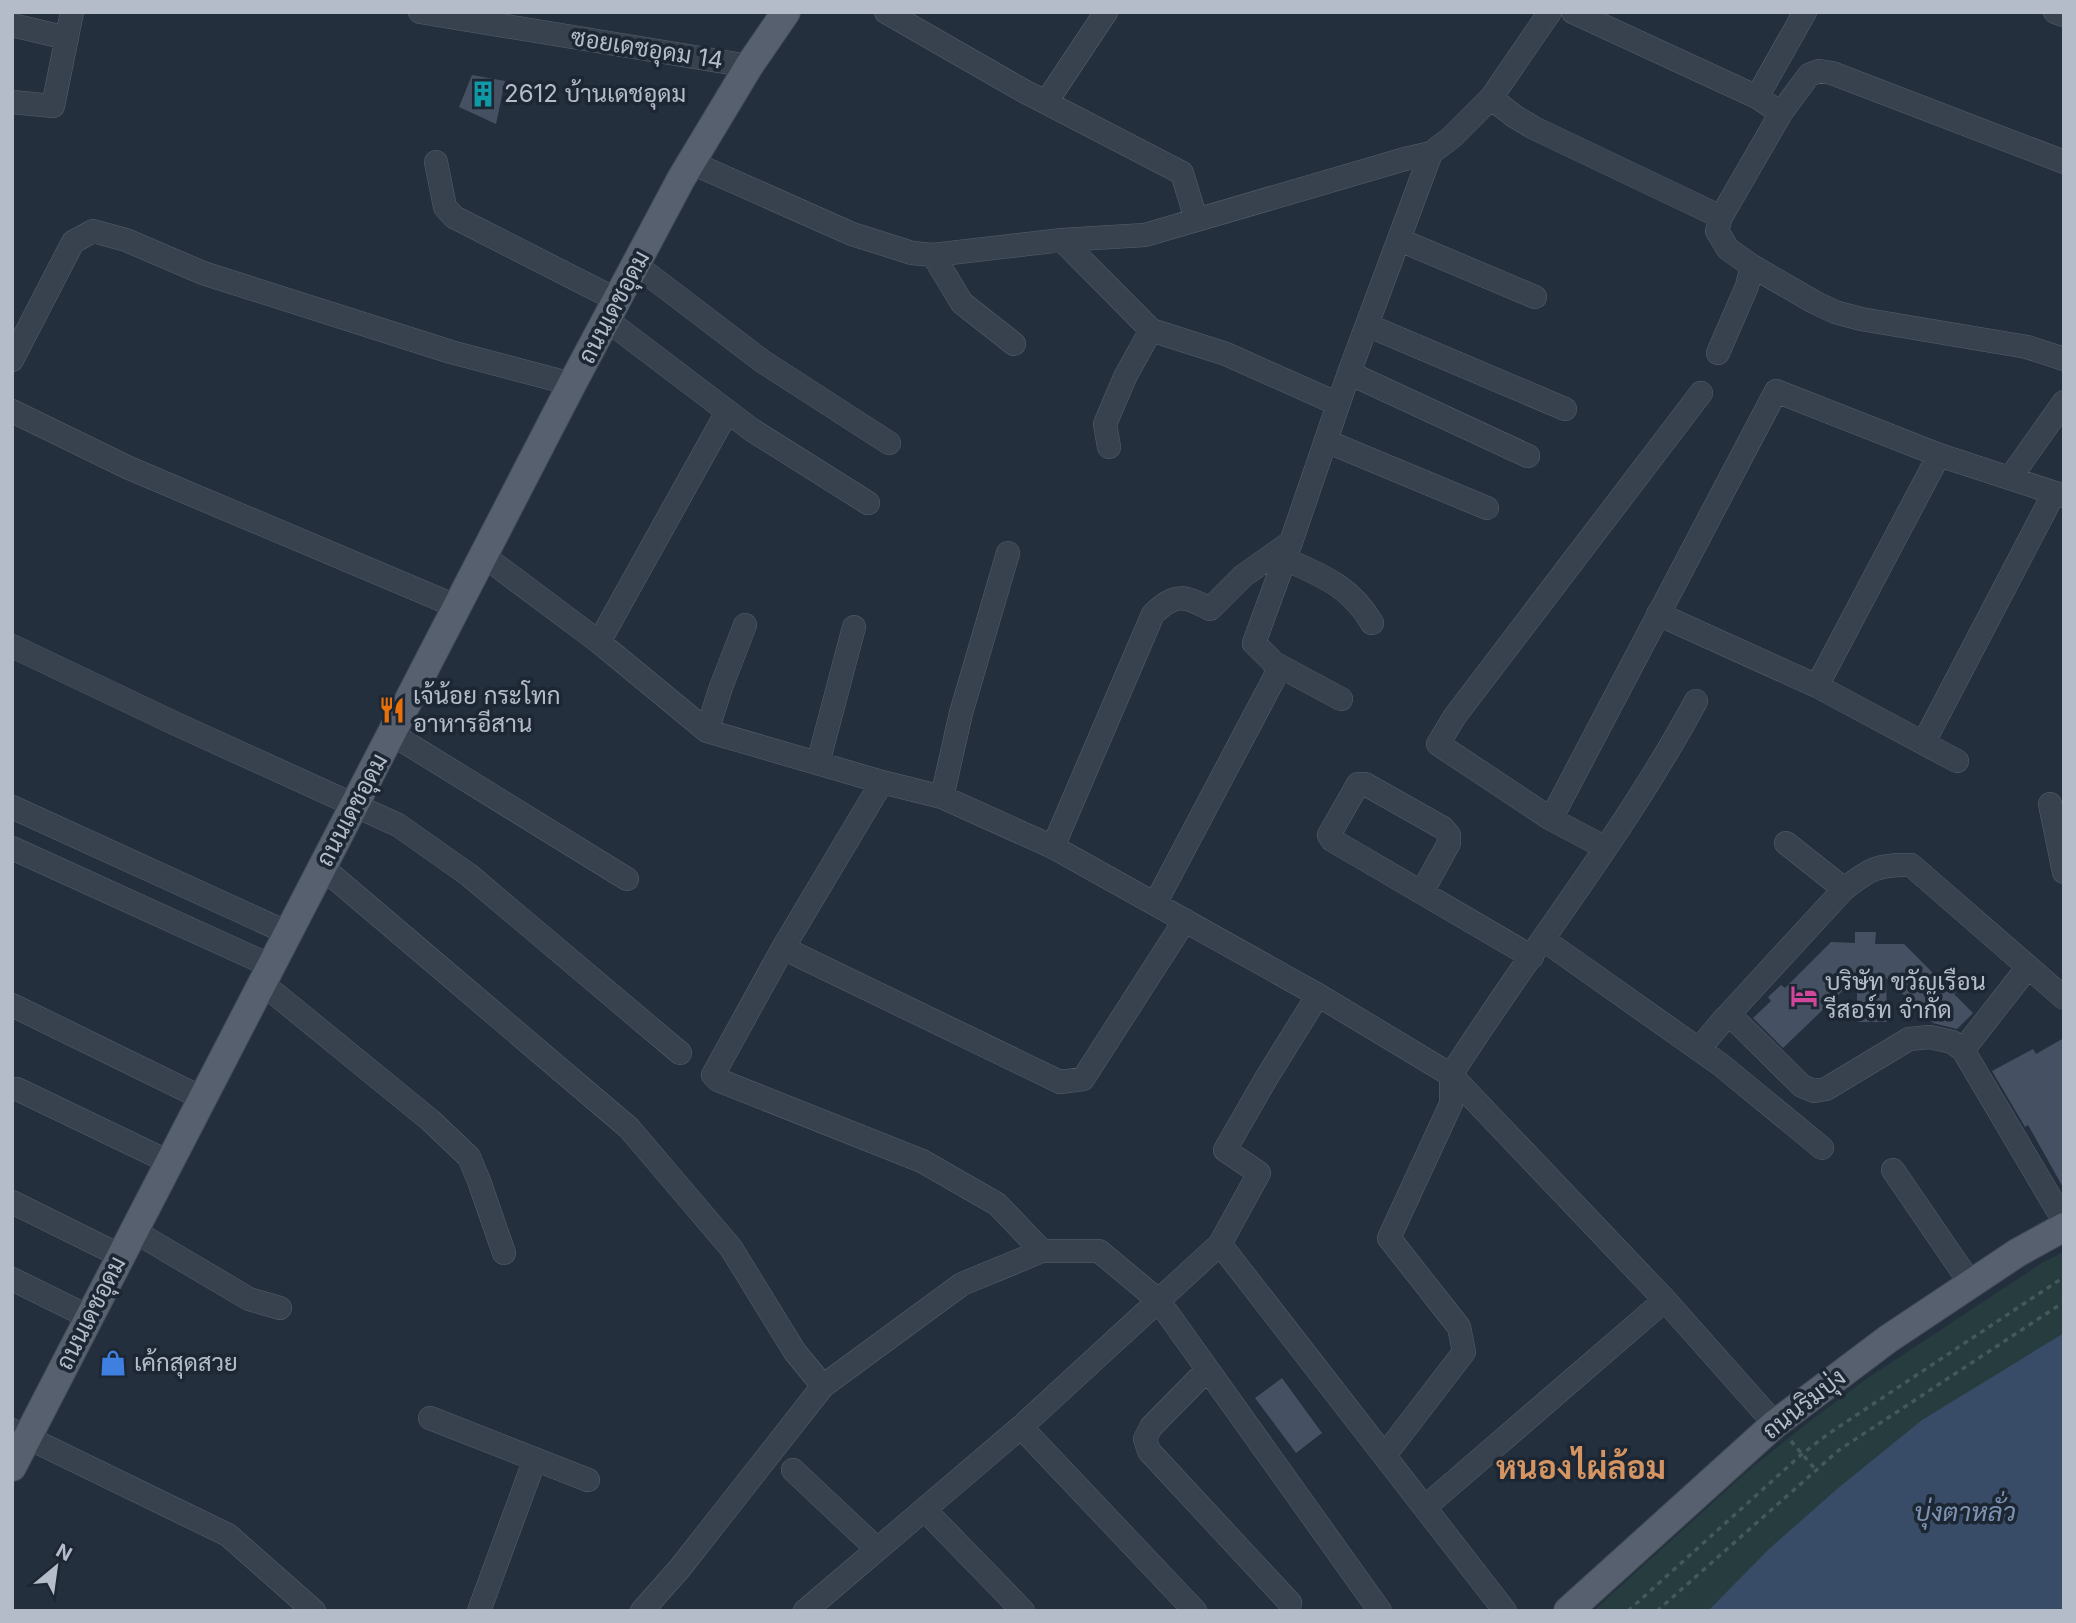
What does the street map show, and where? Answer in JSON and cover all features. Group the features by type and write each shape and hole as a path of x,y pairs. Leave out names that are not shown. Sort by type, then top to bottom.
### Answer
{"main road":[{"name":"ถนนเดชอุดม","path":"12,1467 20,1433 89,1317 572,384 690,162 786,12"},
{"name":"ถนนริมบุ่ง","path":"1568,1611 1775,1424 1888,1339 2017,1253 2064,1227"}],"street":[{"path":"12,103 53,106 72,12"},
{"name":"ซอยเดชอุดม 14","path":"420,12 749,66"},
{"path":"886,12 1047,102 1182,173 1196,219"},
{"path":"1047,102 1106,12"},
{"path":"690,162 852,234 912,253 933,255 1062,240 1145,235 1431,153 1452,137 1491,98 1550,12"},
{"path":"1573,12 1757,97 1781,113"},
{"path":"1757,97 1805,12"},
{"path":"2055,12 2064,15"},
{"path":"12,25 67,38"},
{"path":"2064,162 1832,73 1819,71 1809,75 1781,113 1721,217 1717,232 1728,249 1752,266 1814,303 1835,312 2028,347 2064,359"},
{"path":"1491,98 1534,128 1721,217"},
{"path":"1341,699 1273,663 1254,643 1349,373 1431,153"},
{"path":"436,162 445,207 454,217 612,310 727,412 868,503"},
{"path":"12,360 73,242 93,230 125,240 203,273 451,352 572,384"},
{"path":"1062,240 1150,330 1226,354 1338,404"},
{"path":"1400,240 1535,297"},
{"path":"933,255 962,303 1013,344"},
{"path":"636,265 762,362 889,443"},
{"path":"1718,352 1747,286 1752,266"},
{"path":"1367,325 1565,409"},
{"path":"1109,447 1105,424 1125,377 1150,330"},
{"path":"1349,373 1528,456"},
{"path":"1551,819 1776,391 1939,455 2059,495 1924,742"},
{"path":"1606,848 1551,819 1438,744 1455,716 1701,393"},
{"path":"2010,478 2064,402"},
{"path":"12,411 129,468 458,607"},
{"path":"599,642 727,412"},
{"path":"1326,441 1488,508"},
{"path":"1817,685 1939,455"},
{"path":"1288,550 1338,584 1362,607 1372,623"},
{"path":"1053,847 1153,614 1167,601 1188,597 1210,609 1243,576 1288,550"},
{"path":"942,797 961,713 1008,553"},
{"path":"484,556 599,642 707,731 942,797 1053,847 1318,995 1451,1075 1665,1300 1775,1424"},
{"path":"1658,614 1817,685 1957,761"},
{"path":"707,731 746,625"},
{"path":"818,763 854,626"},
{"path":"12,646 398,825 469,876 680,1053"},
{"path":"1155,904 1277,673 1273,663"},
{"path":"1385,1455 1464,1352 1459,1327 1389,1238 1451,1104 1451,1075 1606,848 1673,743 1696,701"},
{"path":"392,734 627,879"},
{"path":"882,782 783,948 713,1075 718,1080 922,1161 997,1204 1042,1251"},
{"path":"1422,892 1449,842 1449,835 1443,828 1387,796 1365,784 1358,784 1329,835 1332,840 1422,892 1538,949 1699,1049 1822,1148"},
{"path":"2050,804 2064,872"},
{"path":"12,807 288,933"},
{"path":"1786,844 1844,889"},
{"path":"12,848 267,974 468,1157 480,1181 504,1253"},
{"path":"1699,1049 1844,889 1869,870 1886,864 1911,865 2064,998"},
{"path":"322,867 629,1128 731,1248 795,1352 822,1386"},
{"path":"783,948 1060,1082 1083,1079 1185,920"},
{"path":"1963,1050 2028,967"},
{"path":"805,1611 1021,1427 1220,1244 1259,1173 1225,1150 1318,995"},
{"path":"12,1005 202,1098"},
{"path":"1727,1016 1802,1086 1814,1091 1826,1089 1909,1039 1930,1037 1952,1042 1963,1050 2064,1221"},
{"path":"17,1089 169,1162"},
{"path":"1893,1170 1971,1284"},
{"path":"12,1202 121,1256"},
{"path":"134,1231 249,1299 280,1308"},
{"path":"1220,1244 1505,1611"},
{"path":"642,1611 680,1568 822,1386 962,1284 1042,1251 1098,1251 1158,1300 1380,1611"},
{"path":"12,1279 89,1317"},
{"path":"1425,1507 1665,1300"},
{"path":"1208,1370 1151,1427 1145,1439 1149,1451 1290,1603"},
{"path":"430,1418 588,1480"},
{"path":"1021,1427 1195,1611"},
{"path":"20,1433 228,1535 314,1611"},
{"path":"479,1611 535,1459"},
{"path":"793,1471 876,1548"},
{"path":"925,1510 1023,1611"}],"path":[{"path":"1628,1611 1802,1454 1828,1434 2064,1277"},
{"path":"1657,1611 1839,1450 2064,1302"},
{"path":"1802,1454 1815,1469"}],"green space":[{"path":"2064,1252 2064,1611 1593,1611 1751,1468 1810,1421 1866,1379 2045,1261"}],"water":[{"name":"บุ่งตาหลั่ว","path":"2064,1333 2064,1611 1708,1611 1769,1549 1922,1420"}],"building":[{"name":"2612 บ้านเดชอุดม","path":"472,75 505,81 496,124 459,107"},
{"name":"บริษัท ขวัญเรือน รีสอร์ท จำกัด","path":"1855,932 1876,932 1875,944 1904,944 1938,978 1942,975 1958,990 1954,994 1973,1013 1957,1029 1933,1023 1886,978 1887,1022 1857,1022 1857,977 1783,1048 1753,1018 1771,1001 1768,997 1781,985 1785,988 1831,942 1855,943"},
{"path":"2064,1038 2064,1189 2028,1125 2025,1127 1992,1071 2033,1049 2036,1054"},
{"path":"1282,1378 1322,1433 1296,1453 1255,1398"}],"place":[{"name":"2612 บ้านเดชอุดม","path":"483,94"},
{"name":"เจ้น้อย กระโทก อาหารอีสาน","path":"392,710"},
{"name":"บริษัท ขวัญเรือน รีสอร์ท จำกัด","path":"1804,996"},
{"name":"เค้กสุดสวย","path":"113,1363"}],"district":[{"name":"หนองไผ่ล้อม","path":"1581,1468"}]}
